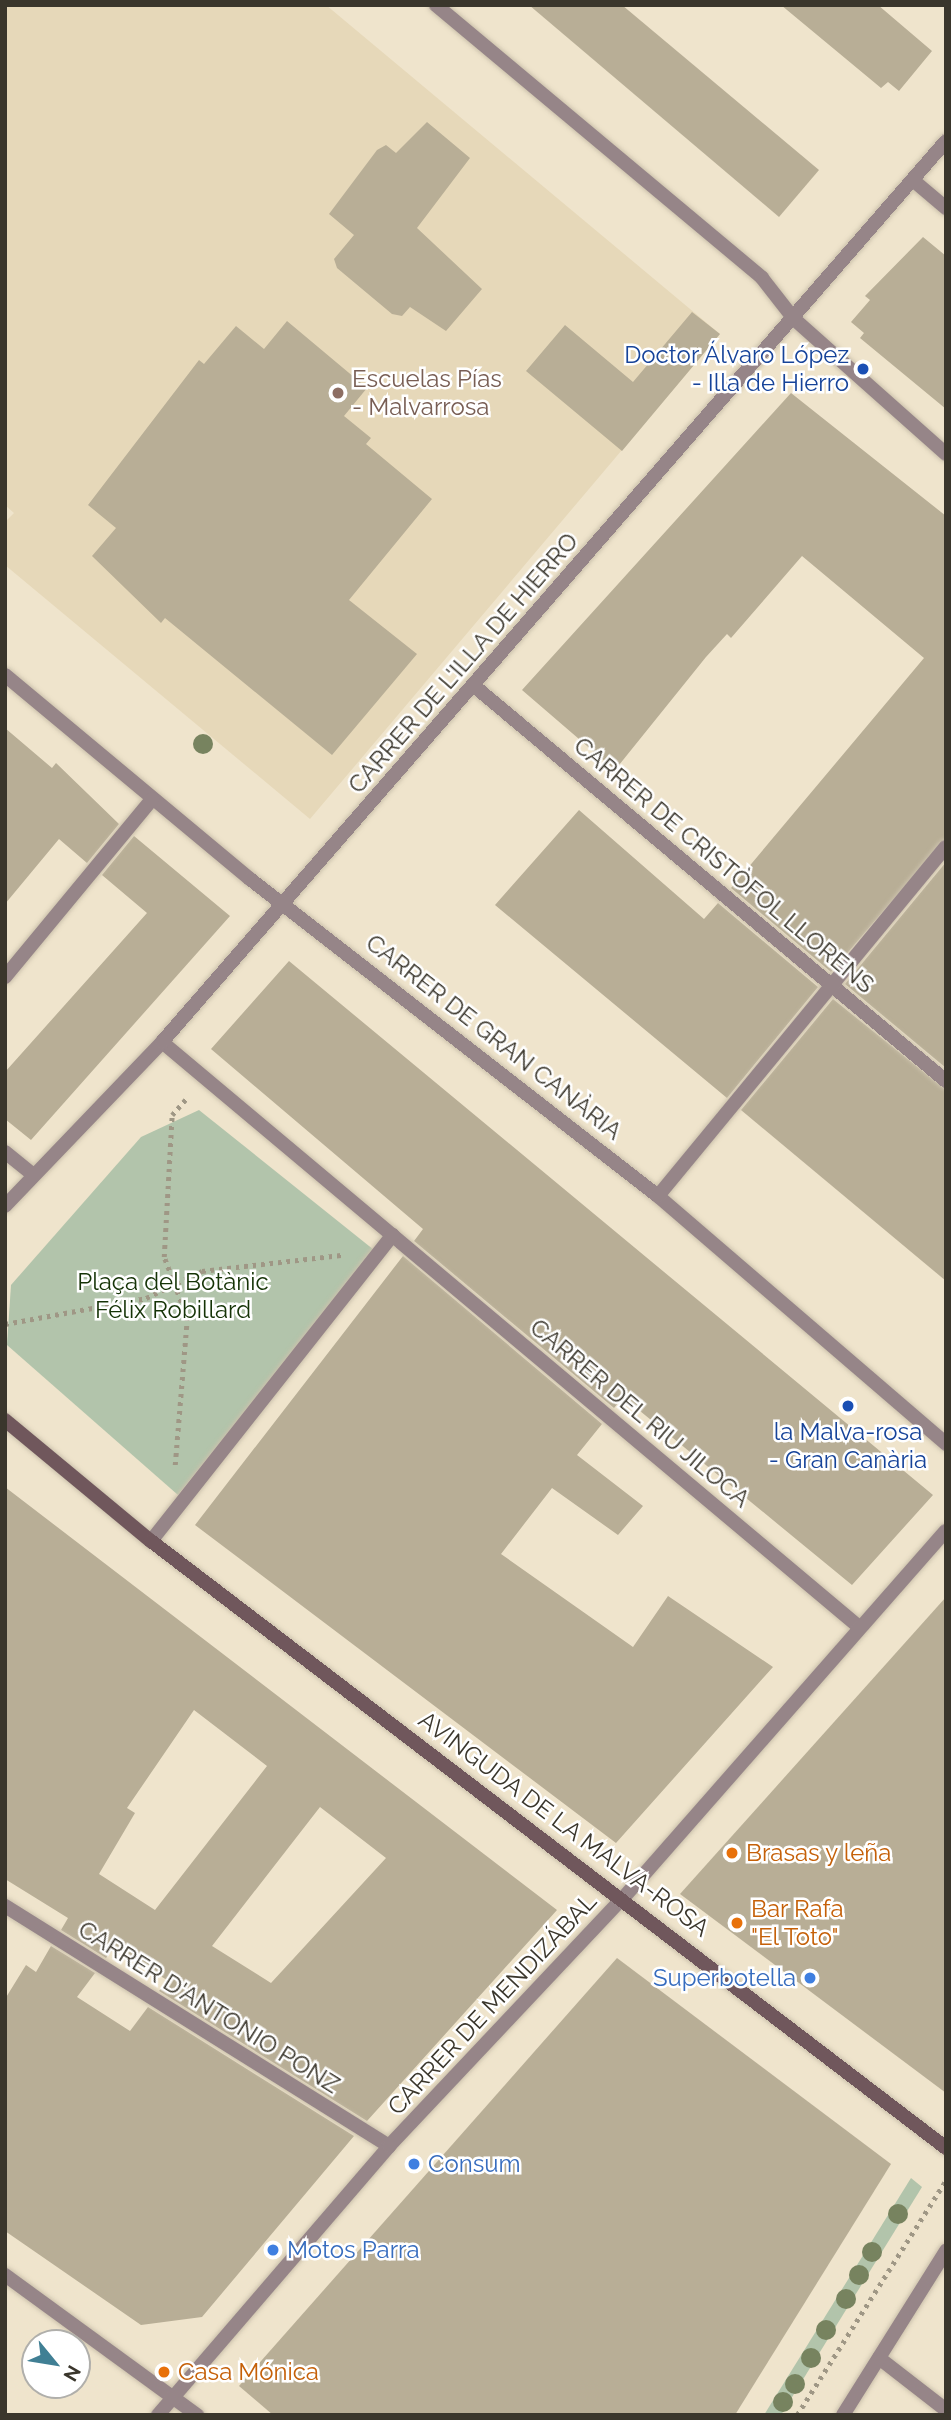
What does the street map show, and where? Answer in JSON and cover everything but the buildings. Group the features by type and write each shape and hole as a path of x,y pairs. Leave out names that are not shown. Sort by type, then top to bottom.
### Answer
{"street":[{"path":"436,5 762,278 794,319 946,454"},
{"name":"CARRER DE L'ILLA DE HIERRO","path":"5,1206 162,1042 794,319 946,141"},
{"path":"914,181 946,208"},
{"name":"CARRER DE GRAN CANÀRIA","path":"5,675 152,799 285,900 658,1196 946,1444"},
{"name":"CARRER DE CRISTÒFOL LLORENS","path":"473,685 946,1081"},
{"path":"5,977 152,799"},
{"path":"658,1196 946,847"},
{"name":"CARRER DEL RIU JILOCA","path":"162,1042 858,1626"},
{"path":"5,1152 33,1175"},
{"path":"151,1541 393,1235"},
{"name":"AVINGUDA DE LA MALVA-ROSA","path":"5,1420 151,1541 624,1897 946,2148"},
{"name":"CARRER DE MENDIZÁBAL","path":"158,2415 389,2146 624,1897 858,1626 946,1531"},
{"name":"CARRER D'ANTONIO PONZ","path":"5,1906 389,2146"},
{"path":"843,2415 946,2251"},
{"path":"5,2274 197,2415"},
{"path":"878,2358 946,2410"}],"path":[{"path":"177,1508 175,1454 187,1318 164,1257 171,1127 190,1094"},
{"path":"5,1324 146,1298 202,1271 382,1250"},
{"path":"797,2415 946,2180"}],"shaded area":[{"name":"Escuelas Pías - Malvarrosa","path":"5,5 326,5 720,334 310,819 5,565 5,522 14,513 5,505"}],"green space":[{"name":"Plaça del Botànic Félix Robillard","path":"199,1110 374,1250 178,1495 7,1345 11,1285 141,1137"},
{"path":"911,2178 922,2187 781,2415 764,2415"}],"place":[{"name":"Doctor Álvaro López - Illa de Hierro","path":"863,369"},
{"name":"Escuelas Pías - Malvarrosa","path":"338,393"},
{"name":"la Malva-rosa - Gran Canària","path":"848,1406"},
{"name":"Brasas y leña","path":"732,1853"},
{"name":"Bar Rafa \"El Toto\"","path":"737,1923"},
{"name":"Superbotella","path":"810,1978"},
{"name":"Consum","path":"414,2164"},
{"name":"Motos Parra","path":"273,2250"},
{"name":"Casa Mónica","path":"164,2372"}]}
